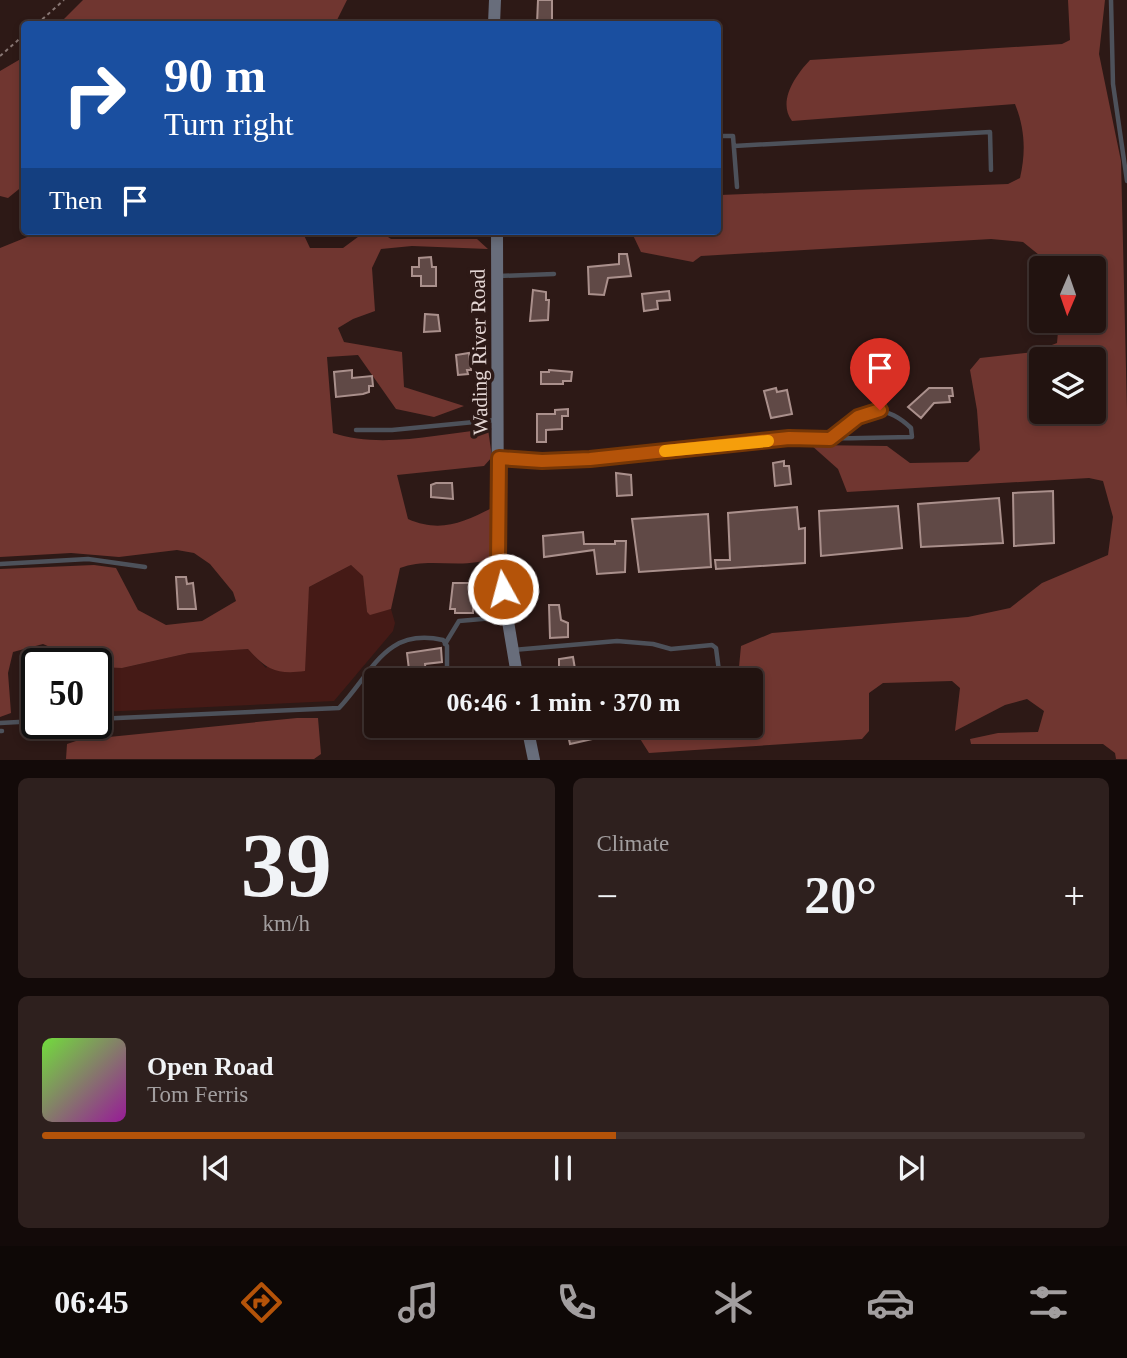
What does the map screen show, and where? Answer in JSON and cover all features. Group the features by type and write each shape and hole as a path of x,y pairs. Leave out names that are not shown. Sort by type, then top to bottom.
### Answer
{"main road":[{"path":"494,21 495,0"},
{"name":"Wading River Road","path":"497,235 498,562 515,668"},
{"path":"529,738 534,760"}],"lane":[{"path":"1111,0 1113,84 1127,181"},
{"path":"734,146 990,132 991,170"},
{"path":"721,136 733,136 737,187"},
{"path":"497,275 554,274"},
{"path":"499,458 542,461 590,459 789,438 830,439 855,439 912,437 911,428 896,414 880,410 858,417 830,439"},
{"path":"356,430 392,430 499,419"},
{"path":"0,564 88,559 145,567"},
{"path":"446,668 445,644 459,621 507,617"},
{"path":"112,718 339,708 387,649 396,643 405,638 422,635 443,640 445,644"},
{"path":"512,650 617,641 653,644 671,649 712,645 716,648 719,668"},
{"path":"0,723 21,722"}],"path":[{"path":"40,21 64,0"},
{"path":"0,55 21,38"}],"shaded area":[{"path":"83,0 347,0 336,21 62,21"},
{"path":"1068,0 1105,0 1099,54 1121,161 1127,410 1127,759 1116,759 1115,753 1103,744 971,744 970,739 998,733 1038,732 1044,711 1027,699 1005,705 955,731 960,688 952,681 883,683 869,693 869,731 862,739 649,753 640,738 763,738 763,668 738,668 741,646 772,633 968,617 1010,608 1042,583 1108,555 1113,517 1103,481 1089,478 847,492 838,469 811,445 887,446 910,463 968,462 980,450 970,370 980,358 1029,353 1029,424 1106,424 1106,347 1047,347 1057,343 1058,333 1106,333 1106,256 1040,256 1023,242 991,239 701,256 693,262 641,252 633,235 721,235 721,195 1008,184 1020,178 1024,141 1015,104 792,121 788,113 787,97 799,73 810,60 1062,44 1070,40"},
{"path":"21,59 21,187 8,198 0,196 0,71"},
{"path":"32,235 304,235 310,248 343,248 361,235 385,235 391,239 477,239 488,249 412,246 381,249 372,268 375,311 338,328 344,342 402,352 404,387 464,406 434,417 396,409 358,355 327,357 333,433 351,438 390,440 488,429 492,457 484,466 397,475 408,519 441,526 471,518 492,508 494,557 471,563 423,563 400,568 391,609 370,615 367,612 363,576 351,565 309,587 305,671 286,672 272,669 248,649 189,653 122,668 112,668 112,648 52,648 43,644 21,648 13,652 8,673 11,713 0,717 0,569 94,565 116,568 138,610 166,625 202,621 236,601 233,592 210,564 194,553 177,550 119,557 71,553 0,557 0,248"},
{"path":"351,565 363,575 367,612 370,614 391,609 395,623 393,631 334,701 112,711 112,668 122,668 189,653 248,649 266,668 307,607 309,587"},
{"path":"318,718 321,754 314,759 66,759 67,744 79,740 112,739 112,737"}],"building":[{"path":"538,0 552,0 552,21 537,21"},
{"path":"619,254 627,254 631,276 608,278 604,295 589,294 588,267 619,264"},
{"path":"431,257 432,267 436,267 436,286 421,286 421,276 412,276 412,267 419,267 419,258"},
{"path":"533,290 546,292 546,300 549,300 548,320 530,321"},
{"path":"669,291 670,300 657,301 658,309 644,311 642,294"},
{"path":"425,314 438,315 440,331 424,332"},
{"path":"469,353 471,370 467,370 468,374 458,375 456,355"},
{"path":"352,370 352,378 372,376 373,386 369,386 369,392 363,394 336,397 334,372"},
{"path":"541,372 572,372 571,381 563,381 563,384 541,384"},
{"path":"776,388 777,392 787,390 792,414 771,418 764,391"},
{"path":"929,388 952,388 953,396 949,396 950,402 934,403 921,418 908,407"},
{"path":"568,409 568,416 562,416 562,429 546,430 546,442 537,442 537,414 555,414 555,410"},
{"path":"784,461 784,466 789,466 791,484 775,486 773,463"},
{"path":"616,473 631,475 632,495 617,496"},
{"path":"452,483 453,499 431,497 431,485"},
{"path":"1053,491 1054,543 1014,546 1013,493"},
{"path":"999,498 1003,543 921,547 918,504"},
{"path":"898,506 902,548 821,556 819,511"},
{"path":"797,507 799,529 805,528 805,563 716,569 715,560 730,560 728,513"},
{"path":"708,514 711,567 639,572 632,519"},
{"path":"583,532 584,544 615,544 615,541 626,541 625,572 597,574 594,550 544,557 543,536"},
{"path":"176,577 186,577 187,584 193,583 196,609 178,609"},
{"path":"453,583 473,583 473,613 455,613 455,609 450,609"},
{"path":"549,605 559,605 561,620 568,623 568,637 550,638"},
{"path":"441,648 442,662 425,664 425,668 409,668 407,653"},
{"path":"573,657 575,668 559,668 559,659"},
{"path":"569,738 597,738 570,744"}],"slow traffic":[{"path":"665,451 768,441"}],"route":[{"path":"503,589 498,562 499,458 542,461 590,459 789,438 830,439 858,417 880,410"}]}
